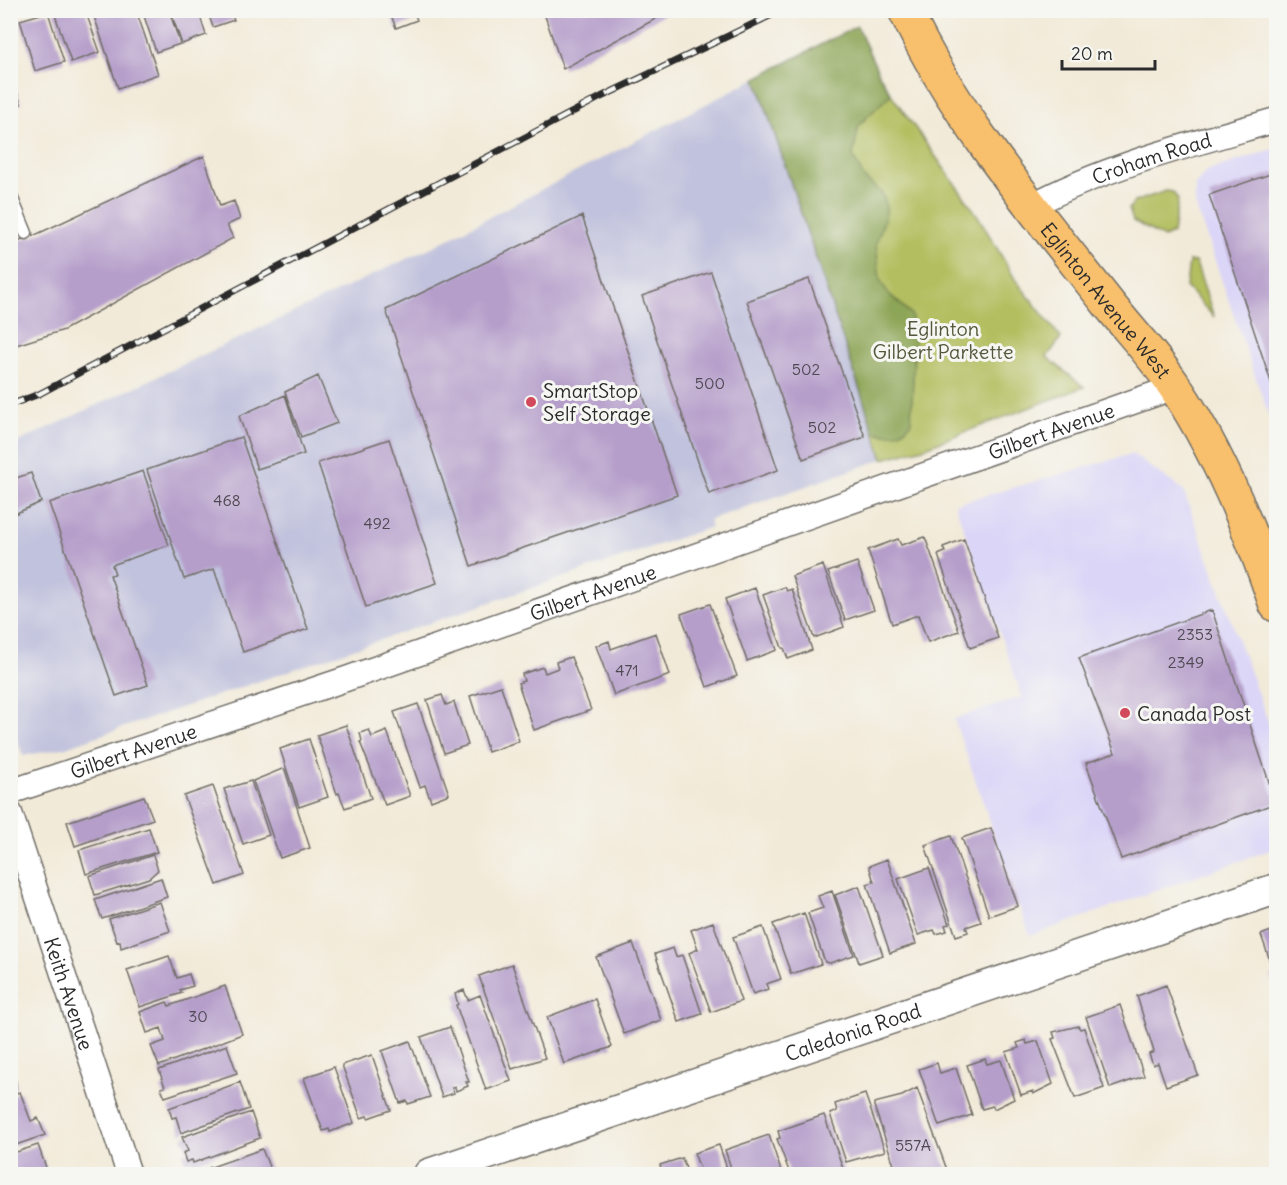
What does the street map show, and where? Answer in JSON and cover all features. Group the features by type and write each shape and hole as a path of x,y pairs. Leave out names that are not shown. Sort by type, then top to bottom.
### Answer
{"main road":[{"name":"Eglinton Avenue West","path":"905,10 925,53 1031,206 1175,387 1268,552 1276,605"}],"street":[{"name":"Croham Road","path":"1031,206 1071,185 1149,157 1276,120"},
{"name":"Gilbert Avenue","path":"10,792 346,679 1175,387"},
{"name":"Keith Avenue","path":"10,813 129,1174"},
{"name":"Caledonia Road","path":"429,1174 1276,889"}],"lane":[{"path":"10,194 26,233"}],"shaded area":[{"path":"756,78 883,459 709,520 711,527 63,748 23,756 10,720 10,446 432,247"},
{"path":"1276,148 1276,436 1195,204 1195,185 1207,171"},
{"path":"1132,454 1183,490 1276,743 1276,848 1030,936 954,719 1022,697 955,504"}],"green space":[{"name":"Eglinton Gilbert Parkette","path":"857,26 891,94 978,216 1015,279 1061,338 1047,357 1084,387 923,448 883,459 756,78"},
{"path":"857,26 891,94 859,125 853,156 864,178 882,193 886,204 886,215 876,243 880,280 887,292 911,314 915,334 911,423 899,432 889,434 874,432 756,78"},
{"path":"1166,191 1173,192 1178,200 1173,233 1164,238 1133,221 1129,209 1134,202"},
{"path":"1189,261 1195,262 1197,266 1214,317 1186,287"}],"building":[{"path":"85,10 100,52 71,62 54,12"},
{"path":"92,10 136,10 158,74 118,88"},
{"path":"142,10 169,10 180,44 156,52"},
{"path":"170,10 198,10 206,35 182,44"},
{"path":"207,10 230,10 234,20 213,27"},
{"path":"389,10 413,10 417,20 396,28"},
{"path":"543,10 672,10 563,69"},
{"path":"48,12 64,62 35,71 20,20"},
{"path":"10,73 21,104 10,107"},
{"path":"204,156 220,206 234,201 240,219 227,225 233,238 64,330 10,347 10,243 33,236"},
{"path":"1276,172 1276,397 1209,195"},
{"name":"SmartStop Self Storage","path":"582,216 677,495 471,566 386,310"},
{"path":"711,272 778,470 709,494 642,296"},
{"path":"809,279 865,437 803,459 747,301"},
{"path":"318,376 337,423 301,437 285,392"},
{"path":"285,395 304,454 257,469 239,416"},
{"path":"241,437 308,629 243,652 214,569 184,579 147,470"},
{"path":"389,439 437,583 366,607 318,463"},
{"path":"143,471 169,545 112,565 115,574 110,575 148,685 116,696 49,503"},
{"path":"31,473 41,502 10,516 10,480"},
{"path":"925,537 959,631 928,642 918,615 892,624 868,550 898,539 901,545"},
{"path":"964,539 998,638 970,648 938,555 945,552 943,547"},
{"path":"857,562 874,610 845,620 828,572"},
{"path":"823,565 844,627 814,638 792,576"},
{"path":"785,587 787,591 792,589 812,650 788,659 763,595"},
{"path":"755,588 777,650 747,661 725,599"},
{"path":"710,604 737,676 707,687 681,614"},
{"path":"1212,610 1276,803 1121,859 1086,763 1115,753 1079,658"},
{"path":"656,633 670,675 614,695 596,646 609,641 611,649"},
{"path":"571,657 591,710 534,730 518,683 524,681 522,674 543,667 545,673 558,668 556,662"},
{"path":"501,686 519,741 488,752 470,696"},
{"path":"442,695 446,705 454,702 468,745 444,753 427,700"},
{"path":"418,704 449,794 431,801 425,785 420,787 394,712"},
{"path":"346,725 371,798 345,808 339,793 337,794 317,735"},
{"path":"369,730 372,737 387,731 410,796 385,805 360,742 362,741 360,733"},
{"path":"309,739 328,797 299,807 280,749"},
{"path":"282,769 285,770 310,848 280,858 253,781"},
{"path":"251,781 269,835 243,844 224,789"},
{"path":"213,786 244,875 217,885 184,796"},
{"path":"144,796 153,819 75,846 67,822"},
{"path":"149,828 157,852 86,874 79,850"},
{"path":"991,828 1018,906 989,916 962,838"},
{"path":"951,836 981,922 966,927 968,932 956,936 925,845"},
{"path":"153,855 158,870 149,878 95,895 89,876"},
{"path":"887,859 916,944 890,953 867,884 874,882 869,866"},
{"path":"929,868 949,924 945,925 947,931 936,934 934,930 918,935 898,879"},
{"path":"161,878 167,897 102,919 95,900"},
{"path":"859,886 883,955 859,963 835,895"},
{"path":"832,891 854,955 830,963 825,962 808,913 823,908 818,896"},
{"path":"160,902 170,931 121,948 109,919"},
{"path":"804,913 821,964 791,974 773,924"},
{"path":"713,922 741,1001 711,1012 689,953 698,949 691,930"},
{"path":"763,927 781,979 766,984 768,989 753,994 733,937"},
{"path":"1276,929 1276,992 1271,977 1275,975 1261,935"},
{"path":"633,943 661,1020 624,1034 596,957"},
{"path":"673,948 676,957 682,955 702,1014 679,1022 655,954"},
{"path":"169,956 177,978 189,974 193,986 180,990 182,993 140,1007 127,970"},
{"path":"512,964 545,1058 512,1069 479,976"},
{"path":"1166,985 1198,1075 1166,1086 1158,1063 1153,1065 1149,1054 1154,1052 1137,996"},
{"path":"225,986 242,1034 159,1066 151,1046 165,1041 161,1028 147,1033 140,1012 167,1002 169,1006"},
{"path":"464,990 468,1000 480,995 511,1081 486,1090 456,1005 458,1004 455,994"},
{"path":"595,999 612,1047 564,1064 547,1017"},
{"path":"1120,1005 1144,1076 1110,1088 1086,1017"},
{"path":"1078,1026 1080,1029 1084,1028 1104,1088 1075,1098 1052,1039 1055,1038 1053,1032"},
{"path":"450,1027 469,1082 466,1082 468,1086 456,1091 455,1087 452,1088 454,1093 442,1097 421,1037"},
{"path":"1026,1040 1027,1044 1038,1041 1053,1084 1033,1094 1033,1091 1021,1095 1006,1052 1019,1048 1017,1043"},
{"path":"410,1041 430,1097 408,1104 407,1101 400,1103 382,1051"},
{"path":"227,1045 237,1073 165,1097 161,1088 165,1087 159,1070"},
{"path":"372,1055 391,1110 368,1118 367,1116 361,1118 342,1065"},
{"path":"985,1059 987,1064 1001,1060 1014,1099 994,1109 993,1106 982,1109 967,1065"},
{"path":"937,1063 940,1073 956,1068 972,1115 939,1126 919,1069"},
{"path":"334,1067 354,1123 330,1132 329,1129 323,1131 304,1078"},
{"path":"10,1070 16,1081 16,1088 10,1090"},
{"path":"240,1082 249,1109 181,1133 176,1117 172,1118 169,1108"},
{"path":"917,1088 947,1174 897,1174 874,1103 902,1096"},
{"path":"20,1092 31,1121 38,1118 45,1135 10,1147 10,1095"},
{"path":"865,1094 885,1151 846,1162 830,1114 837,1111 835,1104"},
{"path":"251,1112 260,1138 193,1163 192,1160 186,1162 183,1153 188,1151 182,1137"},
{"path":"824,1115 845,1174 790,1174 777,1139 780,1138 778,1131"},
{"path":"769,1135 782,1174 733,1174 725,1150"},
{"path":"38,1145 48,1173 57,1170 58,1174 10,1174 10,1154"},
{"path":"719,1145 729,1174 702,1174 694,1153"},
{"path":"262,1149 272,1174 192,1174"},
{"path":"682,1158 688,1174 663,1174 660,1165"}],"railway":[{"path":"10,405 39,394 601,97 782,10"}],"place":[{"name":"SmartStop Self Storage","path":"531,402"},
{"name":"Canada Post","path":"1125,713"}]}
